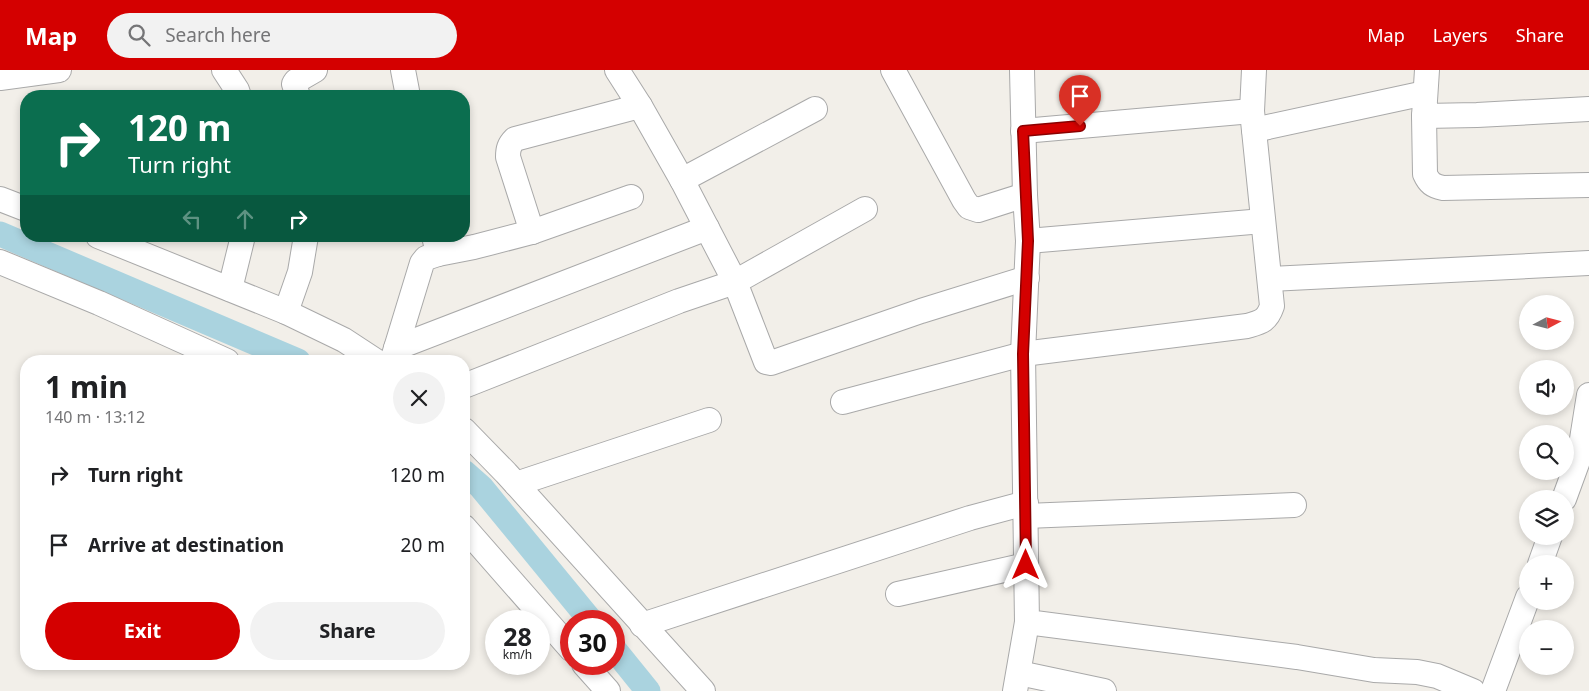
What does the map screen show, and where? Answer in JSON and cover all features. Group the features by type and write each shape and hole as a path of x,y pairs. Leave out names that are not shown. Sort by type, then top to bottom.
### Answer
{"street":[{"path":"0,78 59,70"},
{"path":"224,70 237,90"},
{"path":"296,90 294,84 296,81 315,70"},
{"path":"403,70 407,90"},
{"path":"617,70 682,180 735,282 766,362 771,363 921,311 1027,278"},
{"path":"893,70 969,207 978,210 1025,195"},
{"path":"1022,70 1028,241 1023,354 1027,622 1017,682 1104,691"},
{"path":"844,402 1023,354 1247,326 1261,322 1269,316 1272,306 1270,280 1253,120 1254,70"},
{"path":"1427,70 1424,105 1425,174 1428,182 1443,188 1589,185"},
{"path":"1023,131 1253,120 1424,105 1477,115 1589,109"},
{"path":"532,232 508,157 510,144 515,140 640,106"},
{"path":"682,180 815,109"},
{"path":"394,355 422,263 436,245 474,248 532,232 631,197"},
{"path":"0,198 20,206"},
{"path":"470,384 679,301 735,282 865,209"},
{"path":"1028,241 1263,221"},
{"path":"394,355 707,228"},
{"path":"113,242 286,312 344,340 367,355"},
{"path":"230,289 242,242"},
{"path":"286,312 300,272 305,242"},
{"path":"0,262 99,303 214,355"},
{"path":"1270,280 1589,263"},
{"path":"1567,490 1578,458 1589,395"},
{"path":"516,484 709,420"},
{"path":"470,436 516,484 703,691"},
{"path":"642,625 970,518 1026,509 1294,505"},
{"path":"470,534 560,636"},
{"path":"898,594 1026,565"},
{"path":"1493,691 1523,610"},
{"path":"1027,622 1297,657 1374,670 1417,672 1437,676 1473,691"},
{"path":"594,675 608,691"}],"waterway":[{"path":"0,234 284,355"},
{"path":"470,477 481,487 582,610"},
{"path":"625,663 648,691"}],"route":[{"path":"1026,565 1023,354 1028,241 1023,131 1080,126"}]}
